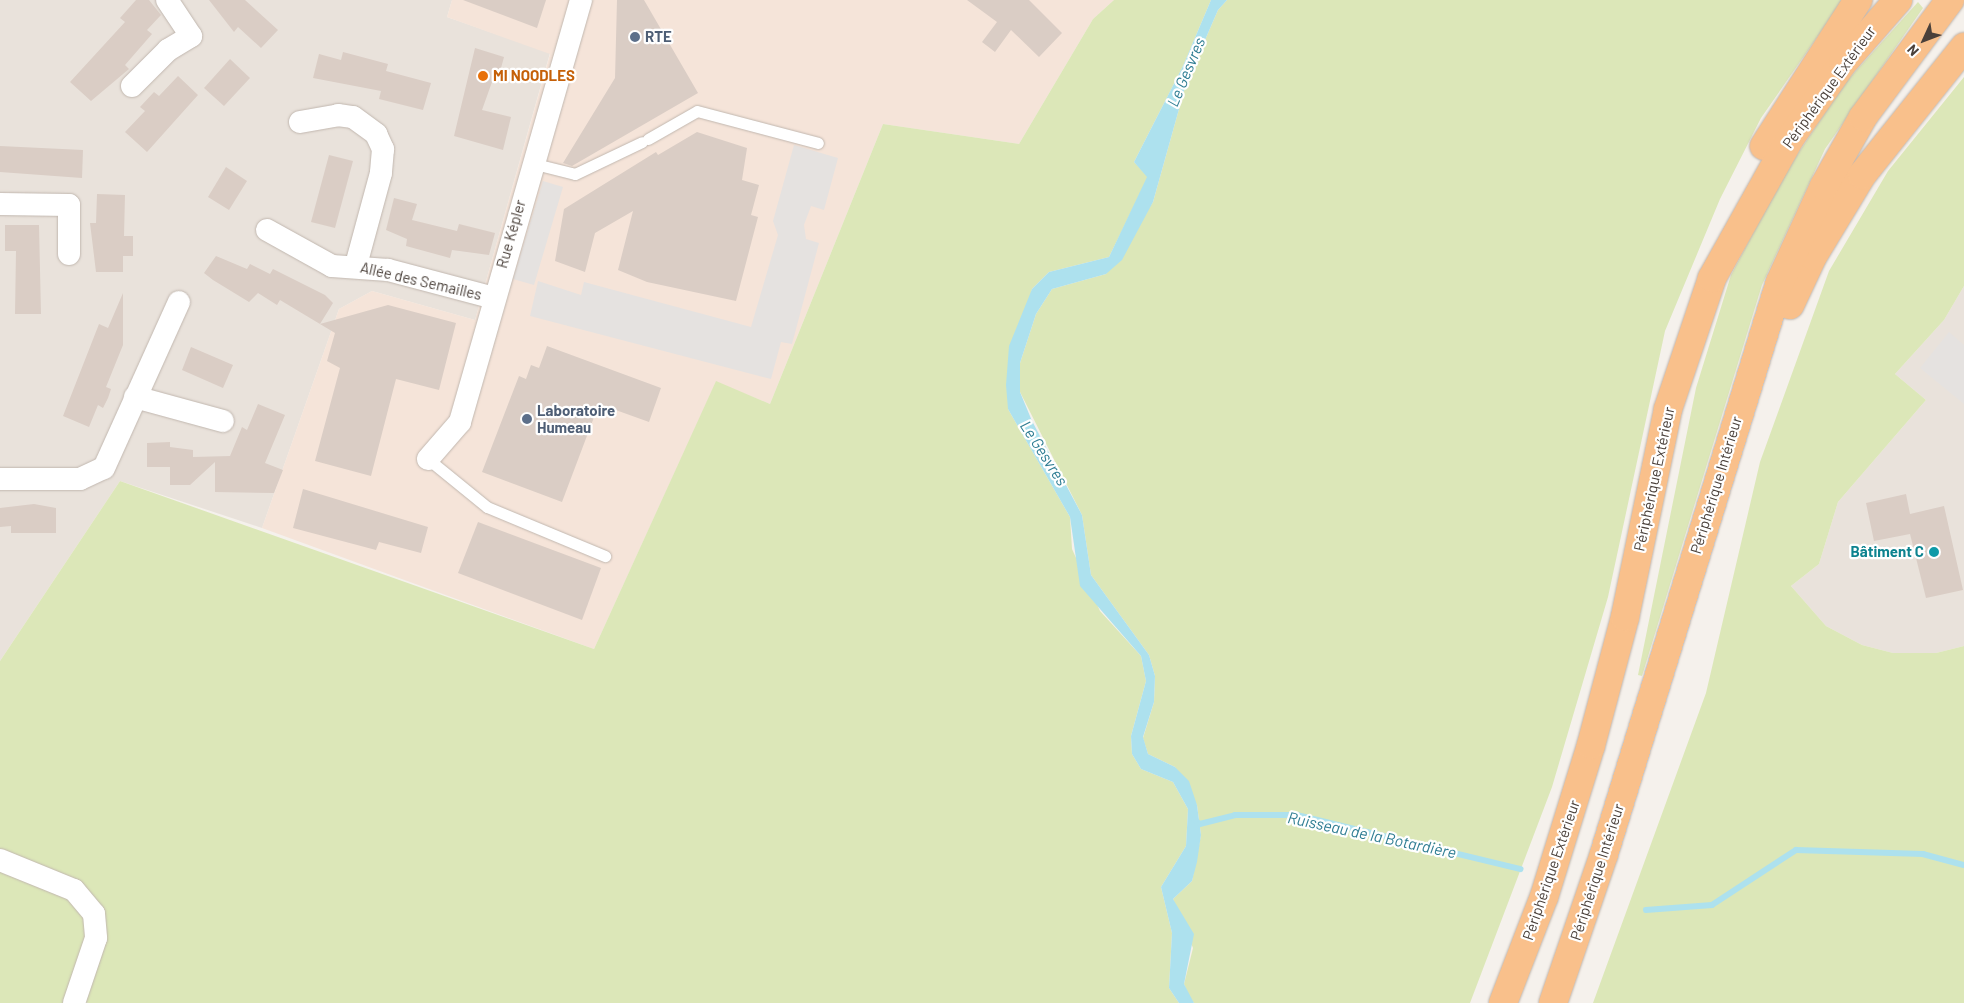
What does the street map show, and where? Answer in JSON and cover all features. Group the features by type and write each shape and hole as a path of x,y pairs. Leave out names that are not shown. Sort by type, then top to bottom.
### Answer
{"highway":[{"path":"1758,190 1756,160 1858,0"},
{"name":"Périphérique Extérieur","path":"1504,1003 1544,897 1591,745 1625,617 1670,400 1712,278 1758,190 1816,100 1898,0"},
{"name":"Périphérique Intérieur","path":"1553,1003 1735,428 1768,314 1824,186 1884,86 1950,0"},
{"path":"1735,428 1758,396 1792,301 1818,248 1890,136 1964,47"}],"street":[{"path":"132,86 168,50 191,36 167,0"},
{"name":"Rue Képler","path":"428,459 460,422 531,164 581,0"},
{"path":"300,122 338,115 353,117 376,134 383,149 381,174 356,265"},
{"path":"0,204 69,205 69,254"},
{"name":"Allée des Semailles","path":"267,230 332,266 356,265 494,298"},
{"path":"0,479 80,479 98,473 110,458 135,397 179,302"},
{"path":"135,397 223,421"},
{"path":"0,860 74,890 94,914 96,938 74,1003"}],"lane":[{"path":"531,164 575,174 645,140 697,111 818,143"},
{"path":"428,459 486,507 605,556"}],"shaded area":[{"path":"0,0 452,0 447,17 550,53 475,320 372,291 339,309 262,528 120,481 0,661"},
{"path":"452,0 1114,0 1093,19 1019,144 883,124 770,404 716,382 594,649 262,528 339,309 372,291 475,320 550,54 447,17"},
{"path":"794,145 838,158 824,210 811,206 804,225 806,239 819,243 792,344 781,342 771,379 530,316 538,281 581,295 584,282 751,327 778,235 773,221"},
{"path":"543,181 563,187 534,285 513,279"},
{"path":"1964,286 1964,646 1936,653 1893,653 1862,645 1826,626 1791,586 1819,564 1838,502 1926,400 1895,374 1944,320"},
{"path":"1949,332 1964,345 1964,404 1920,368"}],"green space":[{"path":"1114,0 1211,0 1183,66 1134,162 1148,177 1109,257 1049,272 1032,289 1008,409 1070,517 1072,549 1100,611 1141,656 1146,681 1131,736 1132,754 1141,769 1173,782 1188,809 1186,846 1161,887 1172,933 1169,988 1179,1003 89,1003 65,999 63,1003 0,1003 0,661 120,481 594,649 716,381 770,404 883,124 1019,144 1093,19"},
{"path":"1227,0 1843,0 1761,118 1720,199 1665,331 1608,597 1552,787 1470,1003 1194,1003 1190,998 1184,984 1193,948 1173,899 1192,881 1201,835 1197,805 1175,767 1148,754 1143,738 1154,702 1155,676 1149,655 1091,575 1082,515 1020,392 1020,363 1036,314 1052,289 1106,274 1153,202 1186,84 1218,10"},
{"path":"1918,2 1923,8 1825,149 1762,285 1642,676 1638,675 1696,388 1731,275 1783,176 1845,83"},
{"path":"1964,77 1964,286 1944,320 1895,374 1926,400 1838,502 1819,564 1791,586 1826,626 1862,645 1893,653 1936,653 1964,646 1964,1003 1593,1003 1706,693 1760,462 1829,271 1888,171"}],"water":[{"name":"Le Gesvres","path":"1211,0 1227,0 1218,10 1186,84 1153,202 1122,260 1106,274 1052,289 1036,314 1020,363 1020,392 1032,421 1082,515 1091,575 1149,655 1155,676 1154,702 1143,737 1148,754 1175,767 1189,781 1197,805 1201,835 1197,862 1192,881 1173,899 1194,934 1184,984 1194,1003 1179,1003 1169,988 1172,933 1161,887 1186,846 1188,809 1173,782 1141,769 1132,754 1131,736 1146,681 1141,656 1080,586 1070,517 1008,409 1006,385 1009,346 1032,289 1049,272 1109,257 1147,177 1134,162 1183,66"}],"building":[{"path":"136,0 149,0 161,15 147,30 152,34 125,65 129,69 91,101 70,82 125,22 120,18"},
{"path":"209,0 245,0 278,30 261,48 238,27 234,32"},
{"path":"463,0 546,0 537,28"},
{"path":"617,0 644,0 698,93 572,166 563,163 615,78"},
{"path":"967,0 1029,0 1062,33 1039,57 1011,30 995,52 982,42 997,22"},
{"path":"475,48 504,57 497,83 492,82 482,110 511,117 503,150 454,136"},
{"path":"343,52 388,64 386,71 431,83 423,110 379,99 381,91 313,78 319,54 341,60"},
{"path":"230,59 250,78 224,106 204,88"},
{"path":"178,76 198,95 147,152 125,132 145,111 140,107 154,92 159,96"},
{"path":"697,132 747,148 742,180 759,185 751,215 758,217 736,301 647,282 618,270 633,211 595,233 585,272 555,261 564,209 656,152 658,155"},
{"path":"0,146 83,150 82,178 0,172"},
{"path":"329,155 353,161 335,228 311,222"},
{"path":"226,167 247,181 229,210 208,197"},
{"path":"97,194 125,195 124,236 133,236 133,256 123,256 123,272 96,272 90,223 96,223"},
{"path":"394,198 417,204 412,220 457,231 459,224 495,233 489,255 452,250 450,258 406,246 407,239 386,230"},
{"path":"5,225 39,225 41,314 15,314 16,251 5,251"},
{"path":"216,256 247,269 250,264 270,274 273,269 325,295 333,303 320,324 280,300 277,305 258,293 249,302 204,273"},
{"path":"123,293 123,345 106,387 111,389 108,398 103,408 98,405 89,427 63,416 99,324 108,328"},
{"path":"388,305 456,323 439,390 396,379 371,476 315,461 340,368 327,361 335,333 320,324"},
{"path":"547,346 661,388 649,422 599,404 562,502 482,472 519,376 526,379 531,365 539,368"},
{"path":"191,347 233,365 223,388 182,370"},
{"path":"258,404 285,415 265,463 283,470 274,493 215,492 215,462 190,485 170,485 170,467 147,467 147,443 170,442 170,447 193,450 193,457 230,456 242,427 247,430"},
{"path":"303,489 428,527 421,553 379,542 376,550 293,528"},
{"name":"Bâtiment C","path":"1906,494 1910,514 1944,506 1963,590 1926,598 1910,534 1874,541 1866,503"},
{"path":"34,504 56,508 56,533 11,533 11,526 0,527 0,508"},
{"path":"478,522 601,568 582,620 458,573"}],"waterway":[{"name":"Ruisseau de la Botardière","path":"1195,820 1200,824 1235,815 1297,815 1521,869"},
{"name":"Ruisseau de la Botardière","path":"1646,910 1712,905 1796,850 1923,854 1964,865"}],"place":[{"name":"RTE","path":"635,37"},
{"name":"MI NOODLES","path":"483,76"},
{"name":"Laboratoire Humeau","path":"527,419"},
{"name":"Bâtiment C","path":"1934,552"}]}
